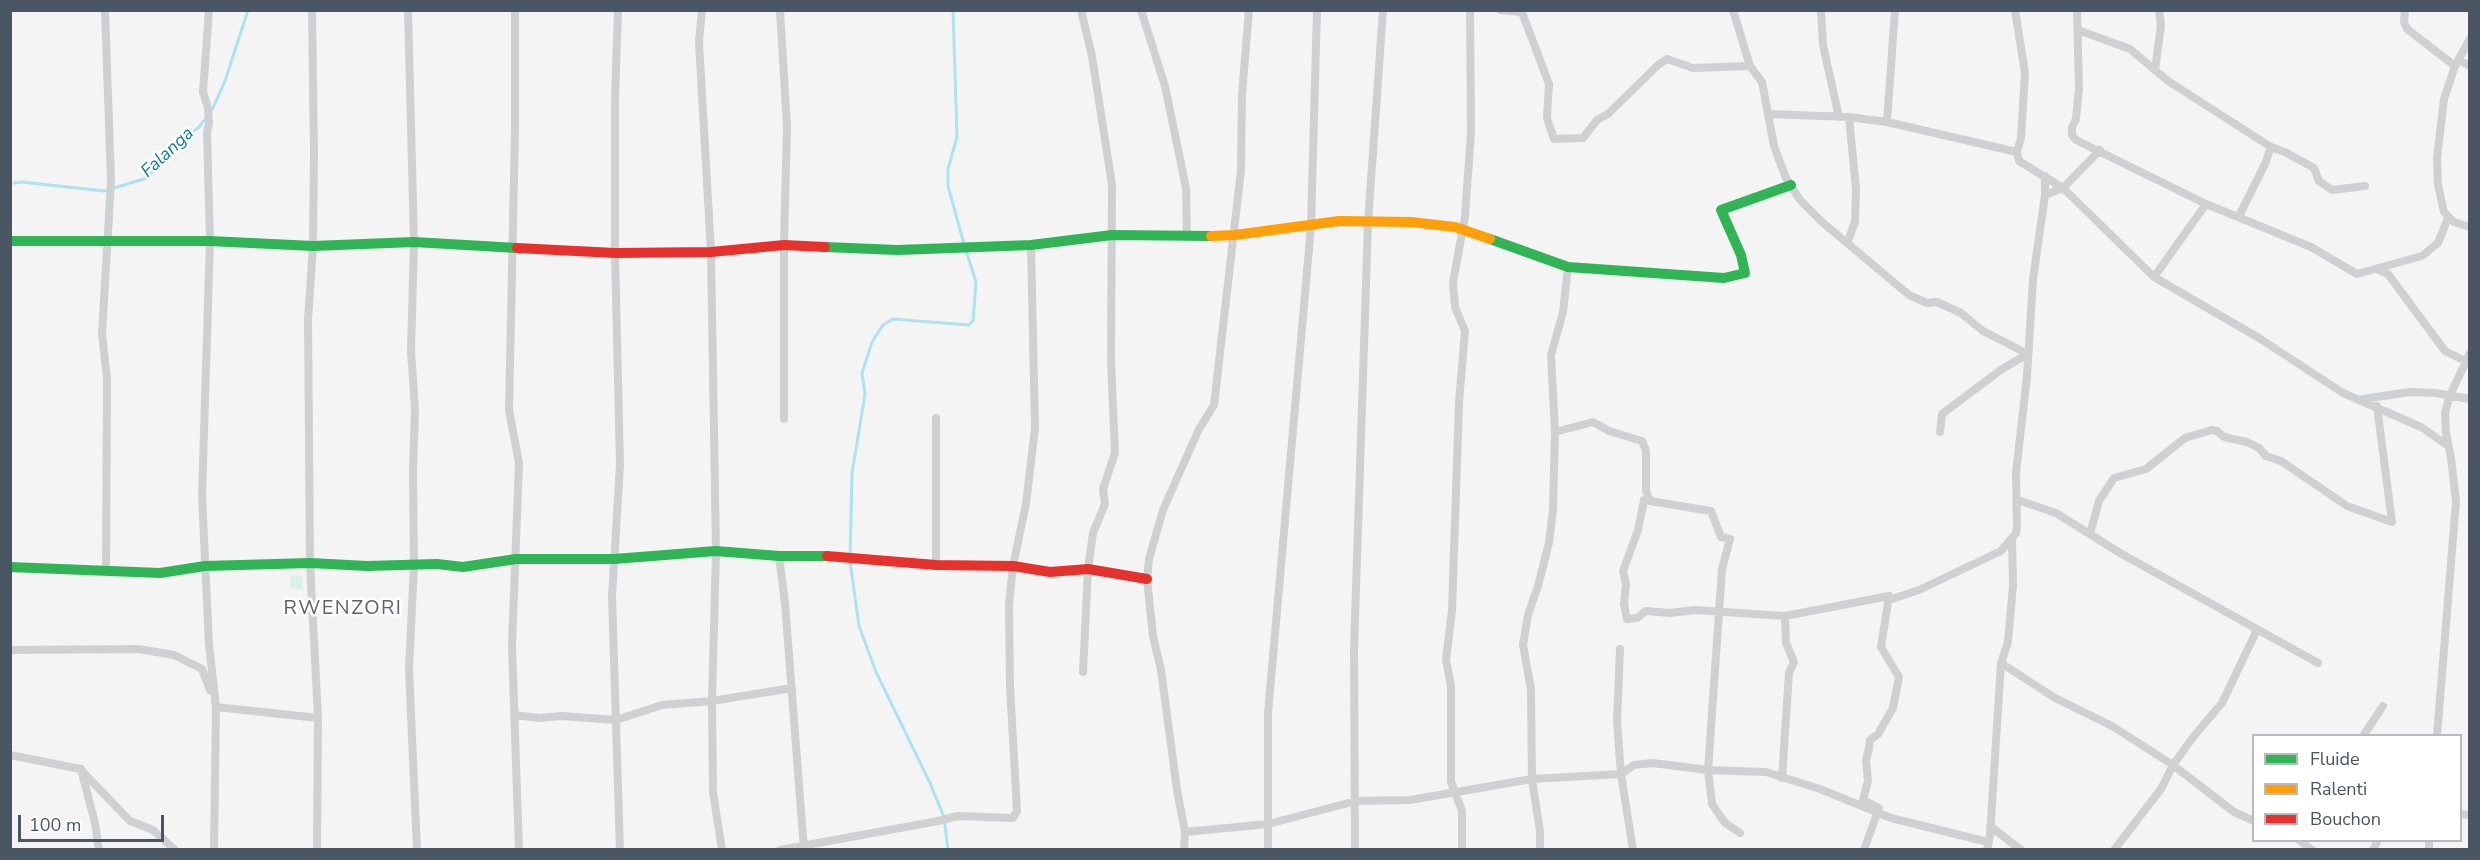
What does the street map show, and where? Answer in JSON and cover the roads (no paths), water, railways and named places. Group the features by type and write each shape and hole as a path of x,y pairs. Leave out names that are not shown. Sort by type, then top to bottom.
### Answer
{"street":[{"path":"105,10 111,181 102,334 107,379 106,570"},
{"path":"209,10 203,92 208,108 209,124 207,132 210,242 202,496 209,644 216,707 214,849"},
{"path":"312,10 314,246 308,320 309,563 318,718 317,849"},
{"path":"408,10 414,242 411,351 415,410 412,470 414,565 409,669 417,849"},
{"path":"515,10 509,410 519,463 512,645 519,849"},
{"path":"618,10 615,100 615,253 620,465 612,596 620,849"},
{"path":"702,10 699,42 711,252 716,551 712,701 713,792 722,849"},
{"path":"780,10 787,127 783,245 784,419"},
{"path":"1081,10 1092,56 1112,185 1111,361 1115,453 1103,489 1105,504 1093,533 1088,569 1083,672"},
{"path":"1142,10 1168,97 1186,188 1187,237"},
{"path":"1184,849 1185,832 1161,670 1153,636 1147,579 1149,559 1163,510 1199,429 1214,405 1229,263 1235,235 1249,10"},
{"path":"1268,849 1268,713 1311,226 1317,10"},
{"path":"1355,849 1354,650 1368,223 1383,10"},
{"path":"1462,849 1462,811 1451,782 1451,687 1446,660 1452,610 1459,403 1465,331 1455,307 1453,282 1459,228 1466,217 1471,132 1470,10"},
{"path":"1500,10 1521,12 1523,15 1549,84 1547,118 1554,139 1583,138 1597,120 1608,114 1667,59 1693,68 1750,66"},
{"path":"1733,10 1750,66 1762,82 1774,146 1786,178 1800,200 1822,222 1848,241 1909,295 1927,303 1937,302 1961,313 1983,331 2028,354"},
{"path":"1821,10 1823,45 1844,117 1856,189 1855,222 1848,241"},
{"path":"1887,122 1894,10"},
{"path":"2015,10 2025,73 2021,138 2017,152 2019,161 2063,188 2154,277 2259,338 2343,393 2421,427 2447,445"},
{"path":"2078,10 2079,88 2072,135 2076,140 2206,204 2311,247 2352,273 2362,274 2422,256 2438,243 2448,218"},
{"path":"2155,70 2161,25 2159,10"},
{"path":"2405,10 2404,21 2407,29 2457,63 2469,66"},
{"path":"2078,30 2130,49 2155,70 2271,147 2314,168 2319,181 2332,190 2365,186"},
{"path":"2469,39 2457,63 2444,99 2437,158 2438,185 2444,212 2448,218 2469,227"},
{"path":"1768,114 1844,117 1887,122 2017,152"},
{"path":"2239,216 2271,147"},
{"path":"2045,195 2063,188 2100,150"},
{"path":"1644,500 1638,530 1623,571 1626,584 1624,604 1627,619 1637,618 1646,612 1721,611 1785,616 1889,596 1892,599 1918,590 2001,551 2016,533 2018,527 2016,473 2028,354 2032,279 2045,195 2045,176"},
{"path":"10,241 210,242 314,246 414,242 615,253 711,252 783,245 898,250 1031,245 1112,235 1187,237 1235,235 1339,221 1411,222 1459,228 1568,267 1724,278 1745,273 1741,255 1721,210 1791,185"},
{"path":"2154,277 2206,204"},
{"path":"780,849 804,848 951,817 1013,818 1017,811 1010,686 1009,605 1013,566 1026,504 1035,428 1031,245"},
{"path":"1539,849 1540,832 1532,779 1531,689 1523,645 1528,615 1549,543 1553,510 1555,432 1551,355 1563,312 1568,267"},
{"path":"2377,269 2388,273 2445,351 2467,357 2450,395 2445,413 2447,445 2451,458 2456,501 2437,734"},
{"path":"1940,432 1942,414 2002,369 2028,354"},
{"path":"2361,400 2410,392 2469,399"},
{"path":"2090,534 2099,501 2114,478 2146,470 2185,438 2214,430 2224,437 2247,442 2259,448 2266,456 2281,461 2347,506 2392,522 2378,407 2384,396"},
{"path":"936,418 936,565"},
{"path":"1555,432 1593,422 1609,431 1642,441 1646,452 1646,491 1649,498 1644,500"},
{"path":"1644,500 1711,512 1721,537 1730,538 1722,569 1721,611 1708,770 1712,804 1725,823 1740,833"},
{"path":"2018,500 2056,513 2318,663"},
{"path":"1185,832 1268,824 1356,801 1410,800 1532,779 1621,774 1634,765 1653,763 1708,770 1766,772 1820,789 1891,818 1988,846 2001,663 2008,642 2013,585 2012,538"},
{"path":"10,567 160,573 205,566 309,563 463,567 516,559 614,559 716,551 779,556 850,556 936,565 1013,566 1050,572 1088,569 1147,579"},
{"path":"779,556 804,848"},
{"path":"1864,849 1879,808 1863,800 1868,781 1866,760 1870,740 1878,734 1893,708 1899,677 1881,647 1889,596"},
{"path":"1782,778 1789,673 1794,662 1786,643 1785,616"},
{"path":"2114,849 2161,789 2173,765 2194,736 2222,703 2257,630"},
{"path":"10,650 138,649 174,655 202,669 216,707"},
{"path":"1620,649 1617,721 1621,774 1633,849"},
{"path":"2001,663 2055,698 2112,726 2173,765 2234,812 2252,821"},
{"path":"514,716 616,720 662,705 712,701 792,688"},
{"path":"2364,734 2383,706"},
{"path":"216,707 318,718"},
{"path":"10,755 80,769 130,821 153,830 175,849"},
{"path":"80,769 95,823 99,849"},
{"path":"1990,826 2021,849"}],"waterway":[{"name":"Falanga","path":"212,110 225,81 248,10"},
{"path":"953,10 957,137 948,169 948,186 964,244"},
{"name":"Falanga","path":"14,183 104,191 147,178 176,143 198,128 206,118"},
{"path":"948,850 944,817 876,672 859,626 850,561 852,473 865,394 862,373 872,342 883,325 893,319 969,325 973,321 976,282 966,250"}],"district":[{"name":"RWENZORI","path":"343,609"}]}
